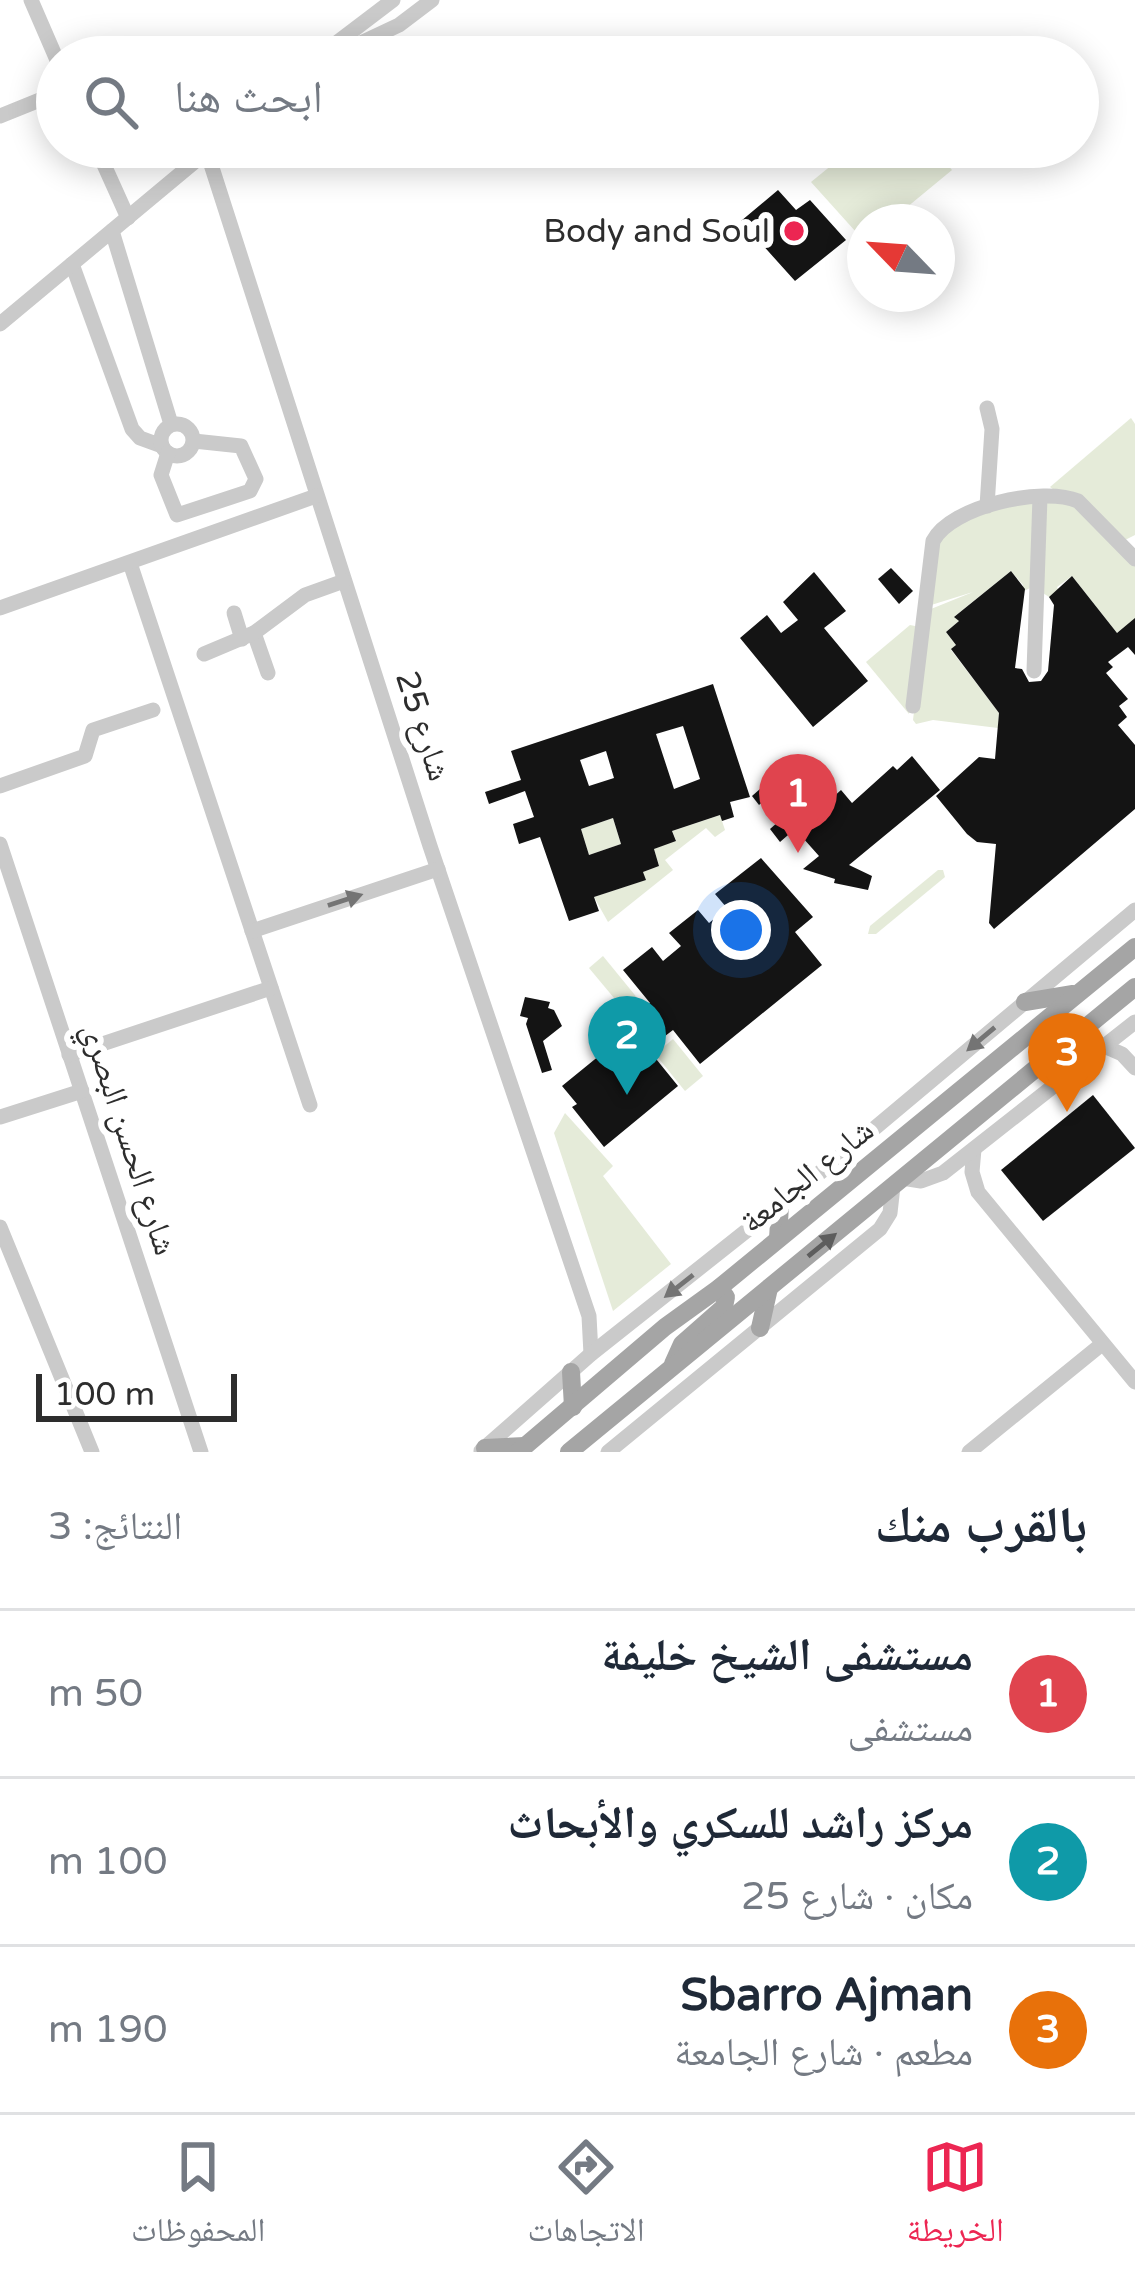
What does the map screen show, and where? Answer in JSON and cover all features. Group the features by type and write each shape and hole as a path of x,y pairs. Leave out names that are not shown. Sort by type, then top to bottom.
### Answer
{"main road":[{"name":"شارع الجامعة","path":"521,1449 1135,946"},
{"name":"شارع الجامعة","path":"569,1452 1135,988"},
{"path":"1025,1002 1078,993"},
{"path":"778,1240 780,1205"},
{"path":"672,1368 682,1344 724,1307 726,1297 718,1288"},
{"path":"760,1328 769,1288"},
{"path":"571,1372 573,1407"},
{"path":"482,1450 521,1449"}],"street":[{"path":"31,0 47,36"},
{"path":"346,36 393,0"},
{"path":"376,36 433,0"},
{"path":"0,116 36,101"},
{"path":"105,168 128,218"},
{"path":"0,324 187,168"},
{"name":"شارع 25","path":"216,168 316,496 589,1316 592,1354"},
{"path":"112,231 170,424"},
{"path":"72,264 133,429 140,438 184,455 194,441"},
{"path":"987,408 992,428 987,506"},
{"path":"170,424 187,426 194,441"},
{"path":"170,424 164,430 161,476 177,515 250,491 254,473 242,446 194,441"},
{"path":"913,706 933,541 948,520 987,506 1055,495 1078,501 1132,549"},
{"path":"0,608 316,496"},
{"path":"1034,670 1040,497"},
{"path":"130,563 310,1105"},
{"path":"204,654 248,636 304,596 344,581"},
{"path":"234,613 268,673"},
{"path":"0,786 85,756 93,730 153,710"},
{"name":"شارع الحسن البصري","path":"0,844 201,1452"},
{"path":"252,931 438,869"},
{"path":"482,1450 592,1354 780,1205 1135,910"},
{"path":"69,1055 271,988"},
{"path":"608,1452 880,1229 890,1213 898,1182 937,1177 1135,1022"},
{"path":"1106,1046 1135,1068"},
{"path":"0,1118 82,1091"},
{"path":"974,1149 972,1172 978,1192 1135,1382"},
{"path":"937,1177 978,1192"},
{"path":"0,1226 92,1452"},
{"path":"589,1316 600,1325 622,1331 665,1328"},
{"path":"969,1452 1102,1344"}],"green space":[{"path":"828,168 952,170 911,204 847,204 847,222 811,182"},
{"path":"1131,418 1135,424 1135,535 1123,541 1050,487"},
{"path":"1070,500 1135,562 1135,619 1117,633 1072,576 1057,587 1060,593 1049,597 1040,591 1044,502"},
{"path":"1028,501 1036,506 1034,586 1022,592 1023,585 1011,571 955,616 959,621 946,632 956,645 951,650 999,713 998,728 933,720 916,724 926,611 973,592 928,606 934,546 952,521"},
{"path":"910,625 920,627 909,714 866,662"},
{"path":"720,815 725,830 715,837 706,828 665,860 673,870 608,922 594,897 645,880 643,872 659,866 654,849 676,840 672,831"},
{"path":"613,818 621,844 589,855 581,829"},
{"path":"938,870 945,877 876,934 868,934 870,926"},
{"path":"603,956 643,1005 629,1016 589,968"},
{"path":"673,1039 703,1076 685,1091 655,1054"},
{"path":"565,1113 613,1166 603,1176 671,1264 613,1311 554,1133"}],"building":[{"name":"Body and Soul","path":"778,190 796,210 810,200 846,240 795,281 741,221"},
{"path":"891,568 913,591 899,604 878,579"},
{"path":"1011,571 1025,589 1015,668 1022,669 1029,682 1041,681 1048,671 1054,605 1049,597 1072,576 1117,633 1135,618 1135,655 1128,647 1108,662 1113,667 1106,673 1128,699 1119,706 1127,717 1118,725 1135,745 1135,809 994,929 989,923 996,844 977,842 967,834 936,796 979,757 995,759 999,713 951,649 956,645 946,632 959,621 954,617"},
{"path":"814,572 846,611 824,628 868,681 813,727 740,638 767,615 781,633 798,620 783,602"},
{"path":"713,684 750,797 730,802 734,817 722,821 720,815 672,831 676,841 654,849 659,866 643,872 646,880 594,897 599,911 569,921 540,837 519,844 513,824 534,817 525,791 489,804 485,792 521,780 511,751","holes":["683,726 700,779 674,789 656,734","606,751 614,778 589,786 580,760","613,818 621,844 589,855 581,829"]},
{"path":"912,756 940,790 849,865 872,876 868,890 834,883 835,879 803,869 819,856 795,829 780,842 770,829 818,787 830,800 841,790 852,803 893,766 897,770"},
{"path":"791,762 798,771 759,805 752,796"},
{"path":"761,858 813,917 795,932 822,965 700,1064 673,1030 648,1049 678,1086 604,1147 572,1107 577,1104 562,1086 605,1051 600,1045 605,1036 613,1032 618,1040 637,1025 631,1018 650,1003 623,970 652,947 663,961 681,946 669,933 698,910 709,923 727,908 715,894"},
{"path":"525,997 550,1002 548,1008 562,1026 543,1041 552,1070 542,1073 528,1018 520,1016"},
{"path":"1093,1095 1135,1148 1043,1221 1001,1170"}],"place":[{"name":"Body and Soul","path":"794,231"},
{"name":"مستشفى الشيخ خليفة","path":"798,853"},
{"name":"مركز راشد للسكري والأبحاث","path":"627,1095"},
{"name":"Sbarro Ajman","path":"1067,1112"}]}
